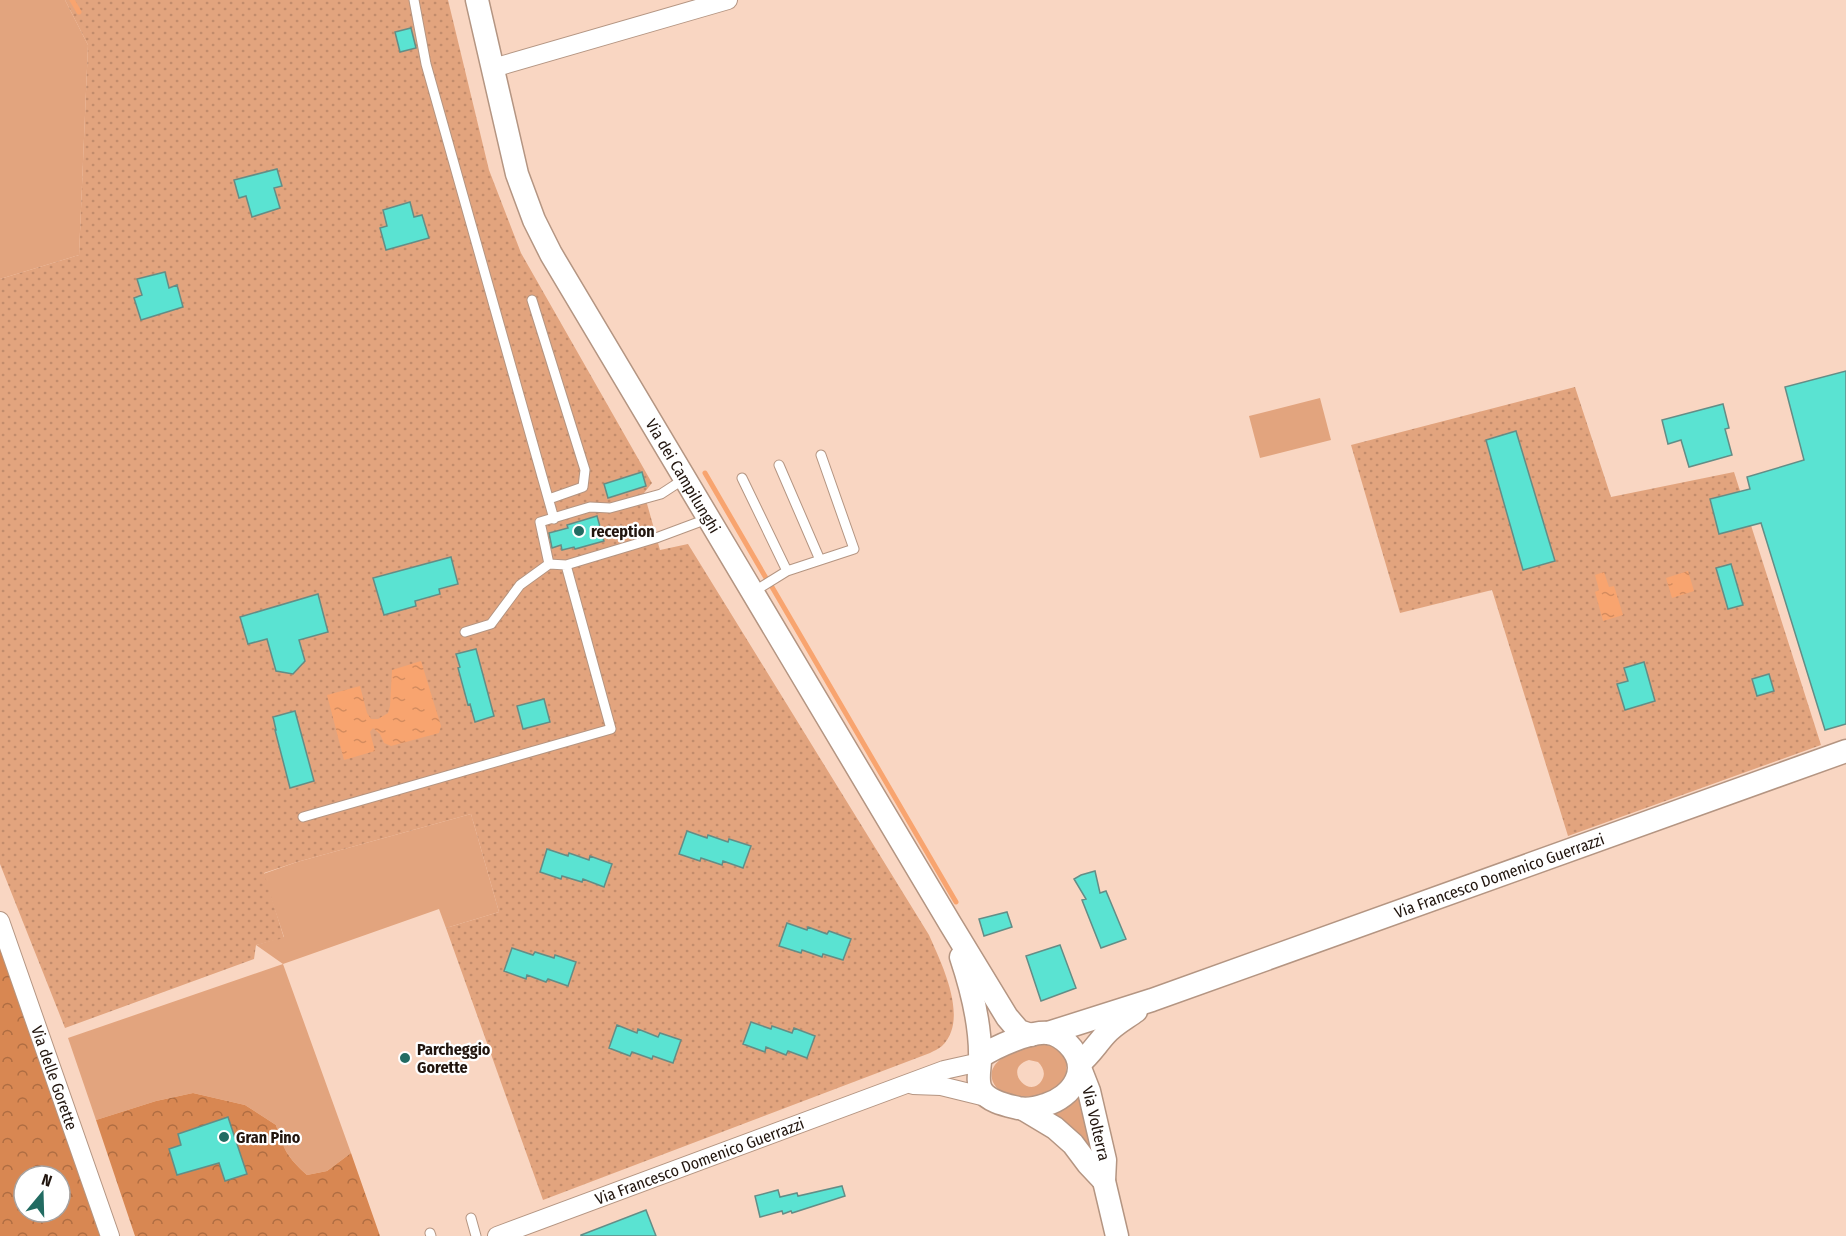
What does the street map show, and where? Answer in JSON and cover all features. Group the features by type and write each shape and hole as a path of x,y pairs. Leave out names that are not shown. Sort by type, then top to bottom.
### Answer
{"street":[{"name":"Via dei Campilunghi","path":"477,0 517,174 534,220 558,264 1007,1017 1019,1031 1039,1034"},
{"path":"493,68 728,0"},
{"name":"Via Francesco Domenico Guerrazzi","path":"1039,1034 1152,1000 1846,751"},
{"name":"Via delle Gorette","path":"0,921 110,1236"},
{"name":"Via dei Campilunghi","path":"951,924 969,982 980,1060"},
{"name":"Via Francesco Domenico Guerrazzi","path":"1085,1060 1113,1027 1152,1000"},
{"path":"1039,1034 1062,1039 1085,1060 1076,1082 1068,1093 1058,1101 1025,1110 1001,1104 982,1091 979,1080 980,1060 991,1050 1039,1034"},
{"name":"Via Francesco Domenico Guerrazzi","path":"497,1236 944,1070 980,1060"},
{"name":"Via Volterra","path":"1085,1060 1091,1061 1089,1091 1105,1160 1104,1181 1117,1236"},
{"name":"Via Francesco Domenico Guerrazzi","path":"903,1086 941,1086 990,1098"},
{"name":"Via Volterra","path":"1025,1110 1055,1128 1073,1144 1104,1181"}],"lane":[{"path":"414,0 426,64 554,519"},
{"path":"532,300 585,470 583,487 549,500"},
{"path":"753,592 787,571 854,549 821,455"},
{"path":"779,465 820,560"},
{"path":"549,564 540,522 590,507 610,508 661,494 686,478"},
{"path":"742,478 787,571"},
{"path":"465,632 491,624 520,585 549,564 566,565 656,538 710,518"},
{"path":"303,818 611,729 566,565"},
{"path":"471,1218 476,1236"}],"shaded area":[{"path":"0,0 65,0 88,45 79,255 0,279"},
{"path":"65,0 448,0 489,170 521,253 652,483 644,493 660,550 688,544 929,935 946,975 953,1006 950,1035 941,1047 543,1200 446,928 499,912 471,814 264,873 284,938 256,945 254,959 65,1028 0,864 0,279 79,255 88,45"},
{"path":"1575,387 1611,497 1734,472 1821,745 1568,836 1492,590 1400,613 1351,445"},
{"path":"1320,398 1331,440 1260,458 1249,416"},
{"path":"471,814 499,912 446,928 439,909 283,964 256,945 284,937 263,874 297,862"},
{"path":"283,964 351,1153 327,1171 307,1175 287,1153 276,1125 245,1105 193,1093 156,1101 96,1120 68,1038"},
{"path":"1046,1041 1066,1053 1065,1076 1053,1096 1016,1096 1005,1094 998,1089 993,1082 992,1073 1001,1059 1019,1049","holes":["1029,1060 1038,1062 1043,1070 1042,1080 1031,1087 1025,1085 1020,1081 1018,1069 1021,1064"]},
{"path":"1079,1089 1095,1156 1048,1113 1068,1107"}],"green space":[{"path":"0,946 101,1236 0,1236"},
{"path":"193,1093 245,1105 276,1125 287,1153 307,1175 327,1171 351,1153 380,1236 135,1236 96,1120 156,1101"}],"water":[{"path":"1688,571 1694,591 1672,598 1666,578"},
{"path":"1604,572 1609,587 1614,586 1623,615 1603,621 1595,592 1599,590 1595,575"},
{"path":"421,661 441,726 439,733 391,746 384,743 380,734 373,728 370,732 375,751 344,760 327,695 360,686 367,713 371,719 378,719 388,713 390,706 392,670"}],"building":[{"path":"411,28 416,48 400,52 395,32"},
{"path":"277,169 282,186 274,188 280,208 252,217 246,196 239,198 234,180"},
{"path":"410,202 414,217 422,215 429,238 386,250 380,228 387,226 383,210"},
{"path":"165,272 169,288 177,285 183,307 141,320 134,298 142,295 137,279"},
{"path":"1846,371 1846,724 1825,730 1761,523 1719,534 1710,499 1750,489 1747,477 1804,460 1785,387"},
{"path":"1723,404 1729,428 1725,429 1732,455 1689,467 1681,440 1668,444 1662,420"},
{"path":"1516,431 1555,561 1523,570 1486,440"},
{"path":"642,472 646,486 608,498 604,484"},
{"name":"reception","path":"597,516 604,541 575,549 574,547 562,550 561,545 552,548 549,533"},
{"path":"451,557 458,584 439,589 440,594 415,601 416,606 384,615 373,578"},
{"path":"1731,564 1743,605 1728,609 1716,568"},
{"path":"318,594 328,632 299,640 305,661 293,674 276,671 267,639 248,644 240,617"},
{"path":"476,649 494,716 475,722 470,704 468,705 456,654"},
{"path":"1644,662 1655,701 1625,710 1617,684 1628,681 1624,668"},
{"path":"1769,674 1774,691 1757,696 1752,679"},
{"path":"544,699 550,722 523,729 517,706"},
{"path":"295,711 314,781 290,788 273,717"},
{"path":"687,831 707,838 708,835 728,842 729,839 751,846 743,868 723,861 722,865 679,854"},
{"path":"547,849 589,860 590,856 612,864 604,887 583,879 582,882 562,876 561,879 540,872"},
{"path":"1095,871 1100,893 1106,891 1126,939 1101,948 1082,900 1086,899 1074,879"},
{"path":"1007,912 1012,927 984,936 979,919"},
{"path":"787,923 827,934 829,931 851,939 843,960 823,954 822,957 802,950 801,953 779,946"},
{"path":"1060,945 1076,988 1041,1001 1026,956"},
{"path":"512,948 533,955 535,952 554,958 555,955 576,962 568,986 548,979 546,982 527,975 526,979 504,971"},
{"path":"751,1022 792,1033 794,1028 815,1036 807,1058 788,1051 786,1055 766,1047 765,1052 743,1044"},
{"path":"617,1025 637,1033 638,1029 658,1037 660,1033 681,1040 673,1063 632,1052 630,1056 609,1048"},
{"path":"228,1117 247,1174 225,1181 219,1163 177,1175 169,1149 181,1145 178,1134"},
{"path":"842,1186 845,1196 792,1213 791,1211 783,1214 782,1211 760,1217 755,1196 778,1190 780,1197 797,1193 798,1196"},
{"path":"646,1210 656,1236 581,1236 581,1235"}],"waterway":[{"path":"72,0 79,12"},
{"path":"705,473 766,578"},
{"path":"772,587 956,902"}],"place":[{"name":"reception","path":"579,531"},
{"name":"Parcheggio Gorette","path":"405,1058"},
{"name":"Gran Pino","path":"224,1137"}]}
